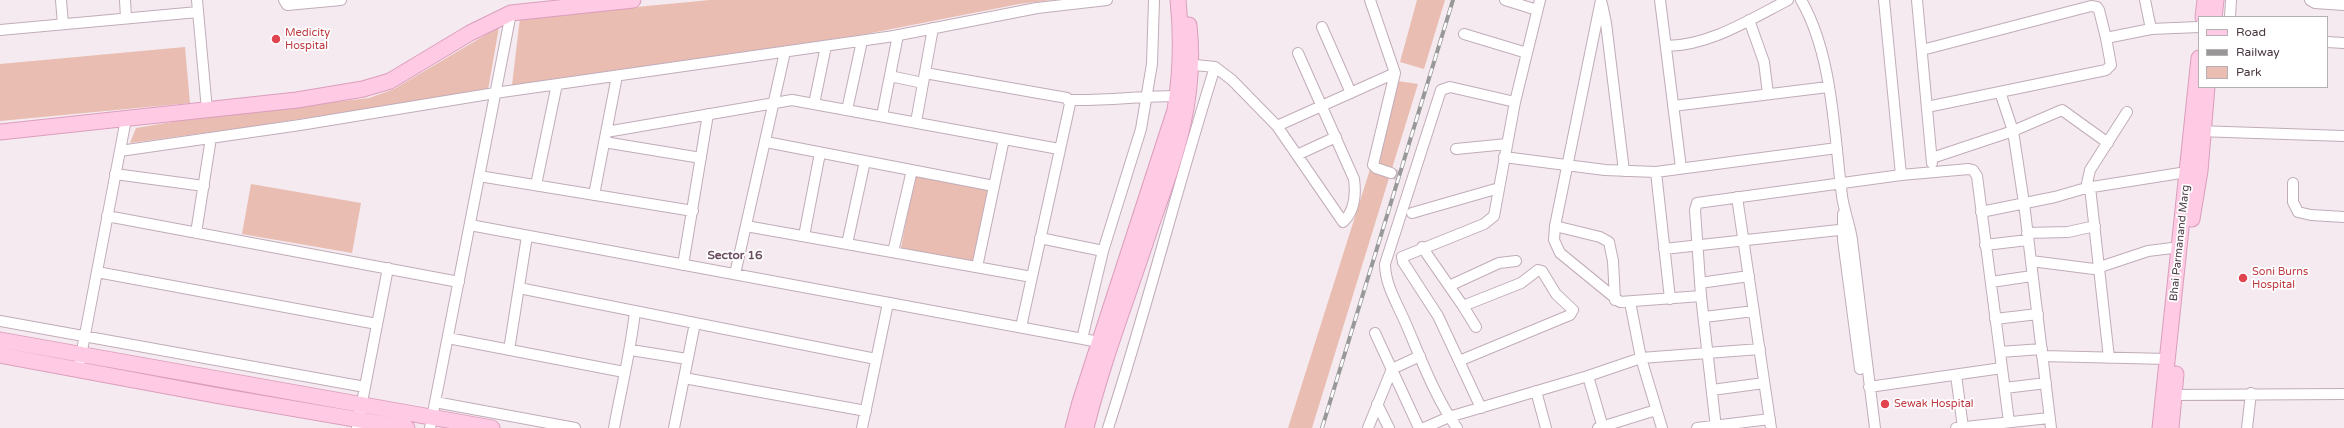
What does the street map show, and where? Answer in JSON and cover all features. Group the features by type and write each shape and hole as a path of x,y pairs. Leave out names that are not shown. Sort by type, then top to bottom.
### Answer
{"street":[{"path":"61,0 63,24"},
{"path":"125,0 126,18"},
{"path":"197,0 207,110"},
{"path":"284,0 287,5 342,0"},
{"path":"0,132 297,100 363,89 390,81 470,33 511,13 633,0"},
{"path":"120,151 212,138 495,93 862,41 1037,8 1107,0"},
{"path":"1082,339 1103,251 1141,129 1152,64 1154,0"},
{"path":"1108,428 1148,298 1172,185 1175,156 1189,98 1178,0"},
{"path":"1073,428 1099,342 1175,110 1177,96 1186,64 1187,0"},
{"path":"1370,0 1395,73 1373,162 1376,168 1391,173"},
{"path":"1481,408 1438,316 1402,259 1405,254 1490,220 1496,210 1504,157 1515,102 1538,5 1505,0"},
{"path":"1660,0 1681,168"},
{"path":"1666,46 1680,46 1699,41 1749,20 1788,0"},
{"path":"1801,0 1814,29 1828,87 1864,368 1868,428"},
{"path":"1884,0 1901,175"},
{"path":"1917,0 1932,158 1932,172"},
{"path":"2145,0 2151,29"},
{"path":"2203,16 2205,0"},
{"path":"2214,16 2216,0"},
{"path":"2230,16 2231,0"},
{"path":"2310,0 2315,3 2344,5"},
{"path":"1601,1 1555,226 1554,240 1560,253 1615,300 1630,302 1702,296"},
{"path":"1601,1 1606,23 1624,171"},
{"path":"1922,50 2091,6 2097,7 2099,10 2111,65 2110,68 1927,107"},
{"path":"0,30 198,12"},
{"path":"431,423 511,13"},
{"path":"1749,20 1764,62 1768,94"},
{"path":"1322,27 1350,93"},
{"path":"2106,38 2151,29 2198,27"},
{"path":"916,122 933,28"},
{"path":"1464,34 1527,53"},
{"path":"882,116 898,35"},
{"path":"848,110 862,41"},
{"path":"2328,42 2344,43"},
{"path":"814,104 826,46"},
{"path":"735,274 775,103 785,52"},
{"path":"1186,64 1215,67 1224,73 1277,126 1342,222 1352,211 1355,187 1352,172 1298,53"},
{"path":"1086,428 1215,67"},
{"path":"925,73 1067,98 1069,100 1114,101 1146,96 1177,96"},
{"path":"1277,126 1395,73"},
{"path":"594,195 617,76"},
{"path":"890,76 923,83"},
{"path":"536,185 557,84"},
{"path":"1457,428 1449,417 1420,356 1385,274 1385,264 1408,179 1439,95 1444,88 1450,87 1515,102"},
{"path":"1673,106 1828,87"},
{"name":"Bhai Parmanand Marg","path":"2160,428 2169,395 2188,240 2197,131 2198,88"},
{"name":"Bhai Parmanand Marg","path":"2197,131 2207,88"},
{"path":"1956,375 1961,428 2010,422 2050,423 2024,203 2013,131 2000,92"},
{"path":"605,137 708,114 792,100 1059,149"},
{"path":"1021,328 1070,104 1069,100"},
{"path":"1932,158 2013,131 2062,110 2108,142"},
{"path":"2109,358 2101,268 2087,176 2127,112"},
{"path":"683,265 708,114"},
{"path":"80,362 126,119"},
{"path":"2197,131 2344,136"},
{"path":"605,137 701,158"},
{"path":"1297,155 1336,137"},
{"path":"196,233 212,138"},
{"path":"977,267 1004,139"},
{"path":"766,142 994,186"},
{"path":"1456,149 1507,144"},
{"path":"1504,157 1568,166 1656,172 1837,148"},
{"path":"804,236 820,153"},
{"path":"847,244 865,161"},
{"path":"893,252 912,170"},
{"path":"1716,427 1700,283 1695,210 1697,204 1901,175 1973,170 1977,176 2010,422"},
{"path":"1981,212 2088,187 2193,171"},
{"name":"Bhai Parmanand Marg","path":"2171,428 2168,359 2180,247 2193,171"},
{"path":"1656,172 1670,299"},
{"path":"115,174 204,186"},
{"path":"479,176 693,211"},
{"path":"2293,182 2293,202 2298,212 2306,215 2344,217"},
{"path":"1412,213 1499,188"},
{"path":"1697,428 1770,423 1738,197"},
{"path":"108,216 459,282"},
{"path":"470,225 1099,342"},
{"path":"746,226 1032,277"},
{"path":"1555,226 1600,237 1609,242 1613,261 1615,300"},
{"path":"1985,244 2028,236 2068,232 2095,226"},
{"path":"1664,249 1743,239 1846,229"},
{"path":"509,350 527,236"},
{"path":"1040,238 1103,251"},
{"path":"1422,247 1463,306 1476,328"},
{"path":"2030,261 2088,268 2101,268 2148,251 2180,247"},
{"path":"1449,286 1499,263 1516,261"},
{"path":"358,424 388,268"},
{"path":"1459,361 1570,315 1573,310 1556,294 1540,270 1535,271 1521,282 1463,306"},
{"path":"97,272 377,324"},
{"path":"1700,283 1749,276"},
{"path":"1991,282 2032,276"},
{"path":"519,288 876,359"},
{"path":"1630,302 1641,358 1662,428"},
{"path":"862,428 888,303"},
{"path":"614,428 624,372 631,350 635,311"},
{"path":"1704,317 1754,311"},
{"path":"1996,319 2038,314"},
{"path":"0,321 365,387"},
{"path":"674,428 695,323"},
{"path":"1375,333 1419,428"},
{"path":"448,338 624,372"},
{"path":"0,340 80,362 358,424 407,428"},
{"path":"1424,428 1449,417 1588,376 1641,358 1760,349"},
{"path":"631,350 687,359"},
{"path":"2000,352 2042,353 2109,358 2168,359"},
{"path":"0,355 80,362 362,405 431,423 492,428"},
{"path":"1368,428 1392,370 1420,356"},
{"path":"1864,368 1870,387 1875,428"},
{"path":"1870,387 2002,368"},
{"path":"1588,376 1601,427 1656,410"},
{"path":"684,378 866,412"},
{"path":"1712,390 1764,383"},
{"path":"2005,388 2046,383"},
{"path":"1536,391 1546,428"},
{"path":"2247,428 2251,394"},
{"path":"2169,395 2344,394"},
{"path":"435,402 575,428"},
{"path":"1377,404 1389,428"}],"green space":[{"path":"710,0 1053,0 1019,4 861,35 512,85 520,18"},
{"path":"1417,0 1445,0 1424,69 1400,62"},
{"path":"499,27 488,90 248,127 130,143 136,128 202,117 369,98 394,89"},
{"path":"185,47 190,103 0,121 0,64"},
{"path":"1398,81 1418,84 1312,428 1288,428"},
{"path":"914,176 988,190 975,262 901,248"},
{"path":"251,184 361,203 352,253 242,234"}],"tunnel":[{"path":"1391,173 1404,178"}],"railway":[{"path":"1322,428 1453,0"}],"place":[{"name":"Medicity Hospital","path":"276,39"},
{"name":"Soni Burns Hospital","path":"2243,278"},
{"name":"Sewak Hospital","path":"1885,404"}],"district":[{"name":"Sector 16","path":"735,256"}]}
